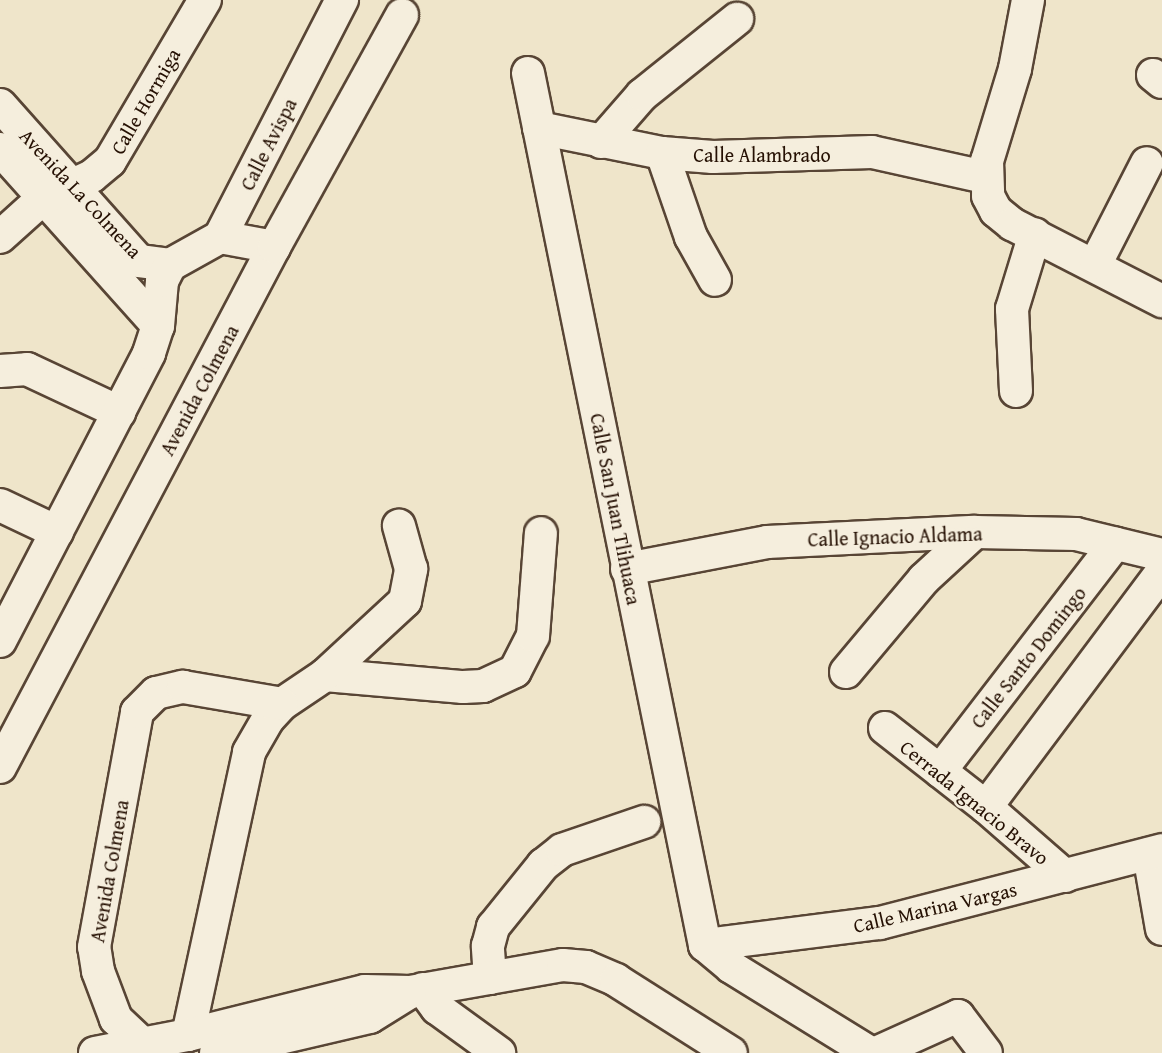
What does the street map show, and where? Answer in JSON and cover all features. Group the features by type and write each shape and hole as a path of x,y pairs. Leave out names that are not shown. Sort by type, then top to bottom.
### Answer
{"street":[{"name":"Calle Hormiga","path":"0,237 42,200 70,187 110,161 205,0"},
{"name":"Calle Avispa","path":"220,237 342,0"},
{"path":"1028,0 985,177 996,211 1162,301"},
{"name":"Avenida Colmena","path":"0,767 274,247 402,15"},
{"path":"601,142 642,95 737,19"},
{"name":"Calle San Juan Tlihuaca","path":"528,73 705,945"},
{"name":"Avenida La Colmena","path":"0,105 70,187 139,261 170,265"},
{"name":"Calle Alambrado","path":"539,128 662,153 771,157 872,152 985,177"},
{"name":"Avenida La Colmena","path":"0,149 42,200 158,326"},
{"path":"662,153 691,237 715,280"},
{"path":"1095,263 1147,163"},
{"path":"1016,391 1012,309 1035,234"},
{"path":"0,641 149,353 158,326 159,294 170,265 220,237 274,247"},
{"path":"0,371 27,369 119,412"},
{"path":"0,505 57,532"},
{"path":"188,1035 249,752 268,719 282,704 325,675 405,601 411,569 399,526"},
{"path":"846,672 924,579 975,532"},
{"name":"Calle Ignacio Aldama","path":"627,569 767,542 975,532 1076,534 1162,555"},
{"path":"325,675 463,687 483,686 515,671 533,636 542,533"},
{"name":"Calle Santo Domingo","path":"940,771 1115,544"},
{"path":"986,807 1162,572"},
{"name":"Avenida Colmena","path":"147,1048 116,1019 98,971 94,947 137,712 156,693 183,687 282,704"},
{"name":"Cerrada Ignacio Bravo","path":"885,728 986,807 1065,876"},
{"path":"490,978 488,946 493,927 543,865 561,850 644,822"},
{"path":"1156,852 1162,929"},
{"name":"Calle Marina Vargas","path":"705,945 880,923 1156,852"},
{"path":"705,945 731,968 870,1053"},
{"path":"95,1053 147,1048 188,1035 365,991 416,991 563,965 586,967 616,980 731,1053"},
{"path":"216,1053 370,1017 416,991"},
{"path":"416,991 499,1053"},
{"path":"876,1053 958,1016 986,1053"}]}
